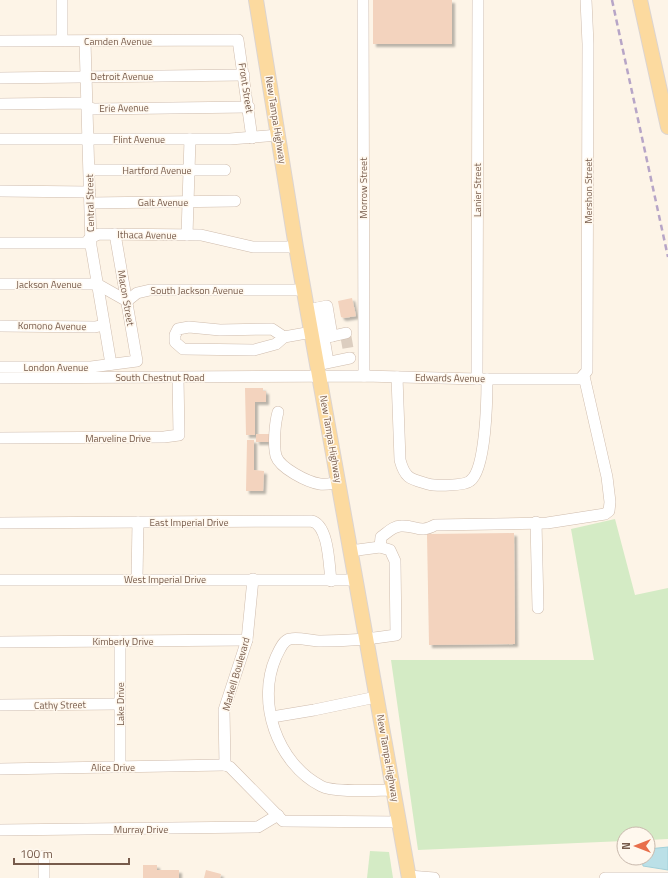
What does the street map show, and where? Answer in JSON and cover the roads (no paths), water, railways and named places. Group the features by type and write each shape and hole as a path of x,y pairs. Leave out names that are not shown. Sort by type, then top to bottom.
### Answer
{"main road":[{"name":"New Tampa Highway","path":"256,0 304,290 323,335 322,368 339,482 355,580 409,877"},
{"path":"640,0 666,111 668,127"}],"street":[{"path":"62,0 62,40"},
{"name":"Morrow Street","path":"358,376 364,330 363,0"},
{"name":"Lanier Street","path":"397,377 400,460 403,472 410,478 431,485 463,484 470,482 480,463 484,440 478,0"},
{"name":"Mershon Street","path":"582,377 587,370 588,44 586,0"},
{"name":"Camden Avenue","path":"0,41 235,40"},
{"name":"Front Street","path":"235,40 238,40 249,107 252,138"},
{"name":"Central Street","path":"86,41 90,170 90,238 111,364"},
{"name":"Detroit Avenue","path":"0,78 244,75"},
{"name":"Erie Avenue","path":"0,104 84,103 87,107 249,107"},
{"name":"Flint Avenue","path":"0,139 190,139 252,138 278,135"},
{"path":"188,235 190,139"},
{"name":"Hartford Avenue","path":"90,170 225,170"},
{"path":"0,191 90,192"},
{"name":"Galt Avenue","path":"90,203 235,201"},
{"name":"Ithaca Avenue","path":"0,242 86,243 90,238 99,234 188,235 209,236 253,247 296,247"},
{"name":"Macon Street","path":"115,234 137,361"},
{"name":"Jackson Avenue","path":"0,284 97,284"},
{"path":"97,284 127,301"},
{"name":"South Jackson Avenue","path":"127,301 137,294 150,290 304,290"},
{"path":"313,309 327,306 323,335"},
{"name":"Komono Avenue","path":"0,326 95,327 104,325"},
{"path":"284,337 276,344 254,350 183,349 175,342 175,334 178,329 189,326 220,330 272,329 284,337 346,335 364,330"},
{"path":"322,368 349,356 358,376"},
{"name":"London Avenue","path":"0,367 91,367 137,361"},
{"name":"Edwards Avenue","path":"322,368 358,376 482,379 582,377"},
{"name":"South Chestnut Road","path":"0,378 178,377 322,368"},
{"name":"Marveline Drive","path":"0,438 164,437 179,435 178,377"},
{"path":"380,547 381,537 391,529 400,526 426,530 435,525 547,522 605,514 609,511 610,502 607,477 582,377"},
{"path":"278,412 275,424 276,456 282,464 304,479 320,484 339,482"},
{"path":"137,579 138,522"},
{"name":"East Imperial Drive","path":"0,523 315,522 322,529 324,534 331,581"},
{"path":"536,522 538,608"},
{"path":"350,551 380,547 390,550 395,561 396,635 366,640 318,641 290,639 284,643 273,664 270,676 269,698 272,717 279,742 286,754 298,768 322,787 347,790 393,790"},
{"name":"Markell Boulevard","path":"225,765 225,705 247,640 253,579"},
{"name":"West Imperial Drive","path":"0,580 355,580"},
{"name":"Kimberly Drive","path":"0,642 247,640"},
{"name":"Lake Drive","path":"120,641 120,767"},
{"path":"272,717 376,697"},
{"name":"Cathy Street","path":"0,705 120,704"},
{"path":"225,765 230,767 283,821 400,822"},
{"name":"Alice Drive","path":"0,769 225,765"},
{"name":"Murray Drive","path":"0,830 258,827 278,815"},
{"path":"44,856 44,878"},
{"path":"409,877 434,878"},
{"path":"605,878 668,878"}],"water":[{"path":"668,847 668,870 643,866 656,866 656,848"}],"tunnel":[{"path":"346,337 349,354"}],"railway":[{"path":"612,0 668,257"}]}
